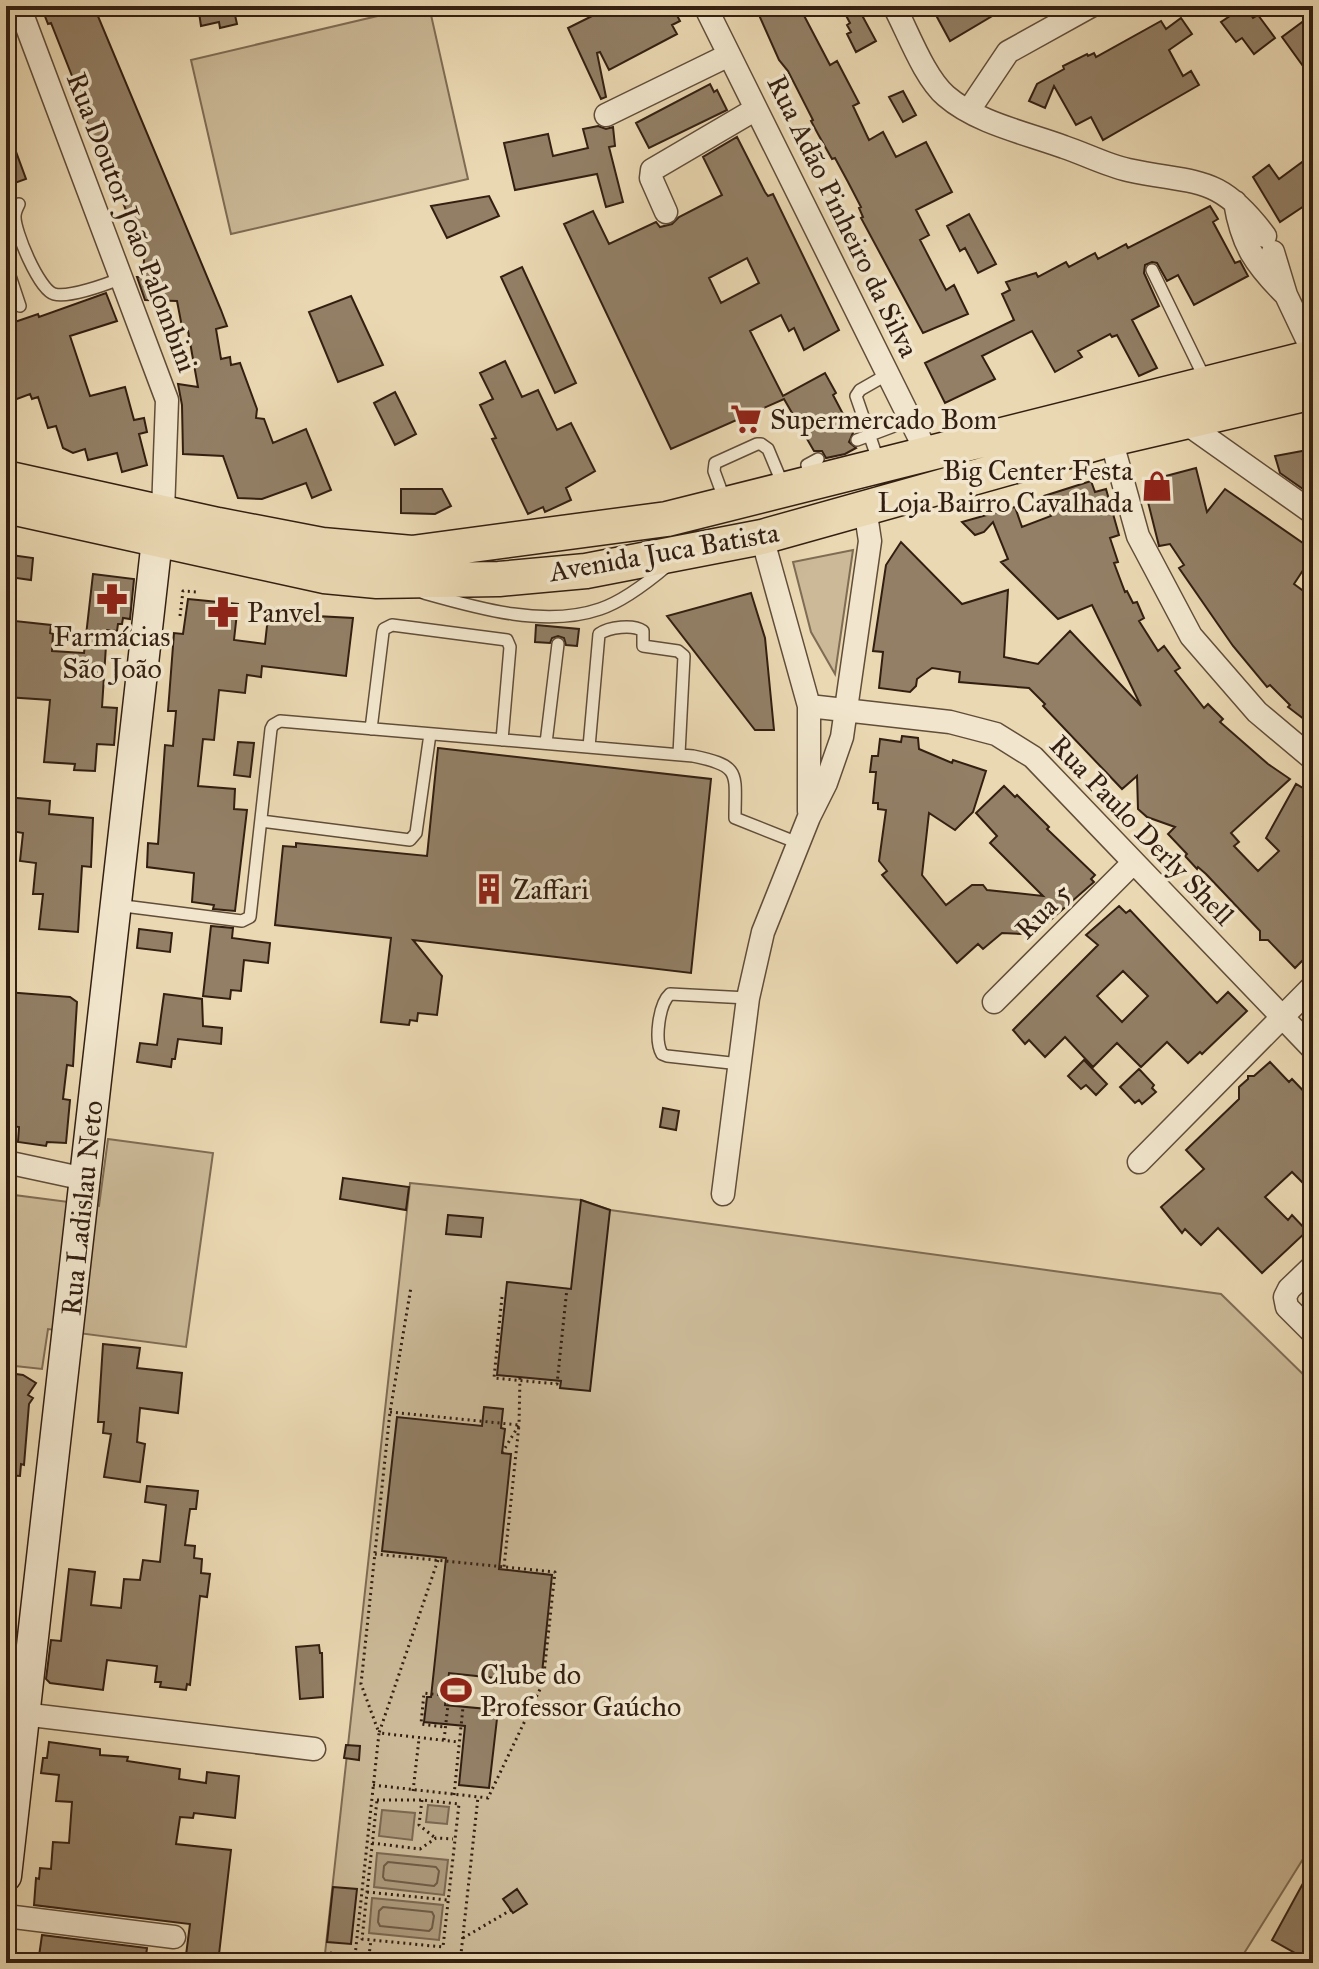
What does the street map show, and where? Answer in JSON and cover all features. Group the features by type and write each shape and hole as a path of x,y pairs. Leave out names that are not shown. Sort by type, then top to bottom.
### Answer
{"main road":[{"name":"Avenida Juca Batista","path":"6,506 322,545 412,553 667,519 727,504 875,450 927,453 1313,354"},
{"name":"Avenida Juca Batista","path":"6,478 324,576 377,581 499,579 586,571 762,537 1111,439 1313,392"}],"street":[{"name":"Rua Doutor João Palombini","path":"19,6 167,400 160,526"},
{"name":"Rua Adão Pinheiro da Silva","path":"705,6 927,453"},
{"path":"894,6 938,88 948,98 969,110 1126,169 1198,181 1219,190 1235,202 1269,244 1286,295 1313,354"},
{"path":"969,110 1008,52 1091,6"},
{"path":"606,115 729,55"},
{"path":"666,212 651,178 652,170 756,109"},
{"path":"1235,202 1238,225 1251,256 1286,295"},
{"path":"1183,421 1313,513"},
{"path":"1111,439 1138,536 1191,636 1257,712 1313,759"},
{"path":"723,1194 748,998 763,932 798,843 826,783 842,737 870,541 865,508"},
{"name":"Rua Ladislau Neto","path":"6,1876 15,1714 85,1179 160,526"},
{"path":"762,537 809,706 809,817"},
{"name":"Rua Paulo Derly Shell","path":"809,706 950,722 996,734 1033,757 1313,1049"},
{"name":"Rua 5","path":"994,1002 1133,863"},
{"path":"1139,1162 1313,986"},
{"path":"6,1162 85,1179"},
{"path":"1313,1266 1285,1297 1287,1307 1313,1333"},
{"path":"15,1714 314,1749"},
{"path":"6,1916 174,1937"}],"lane":[{"path":"19,204 14,218 36,277 44,289 55,295 101,286 122,278"},
{"path":"6,264 20,306"},
{"path":"1152,270 1207,383"},
{"path":"875,450 856,396 860,390 888,374"},
{"path":"875,450 910,420"},
{"path":"857,440 875,450"},
{"path":"727,504 714,471 715,463 757,444 805,477"},
{"path":"377,581 440,598 560,622 600,609 646,583 684,552"},
{"path":"371,729 383,632 392,625 507,640 510,647 502,740"},
{"path":"589,747 597,638 605,630 635,627 643,631 643,646 678,651 684,656 679,754"},
{"path":"546,743 558,644"},
{"path":"116,905 247,920 252,913 273,725 280,721 679,754 715,760 729,767 735,777 735,818 798,843"},
{"path":"261,821 410,840 416,833 430,734"},
{"path":"740,1064 667,1056 662,1054 658,1043 663,1002 670,994 748,998"}],"path":[{"path":"180,616 183,591 197,592"},
{"path":"379,1733 361,1684 390,1412 411,1287"},
{"path":"502,1297 494,1378 557,1384 567,1288"},
{"path":"504,1567 519,1425 520,1379"},
{"path":"390,1412 519,1425"},
{"path":"502,1453 519,1425"},
{"path":"373,1785 488,1798 543,1683 555,1572 375,1554"},
{"path":"355,1956 379,1733 438,1560"},
{"path":"444,1740 449,1696 424,1693 421,1724 445,1727"},
{"path":"454,1795 463,1707"},
{"path":"379,1733 459,1742"},
{"path":"413,1791 419,1738"},
{"path":"460,1963 478,1797"},
{"path":"377,1800 459,1804 455,1839 443,1947 362,1939 377,1800"},
{"path":"422,1800 419,1825 436,1838 455,1839"},
{"path":"372,1843 420,1849 436,1838"},
{"path":"367,1892 448,1900"},
{"path":"463,1938 511,1910"},
{"path":"368,1963 371,1940"},
{"path":"330,1953 425,1963"}],"shaded area":[{"path":"429,6 468,179 231,234 191,60"},
{"path":"853,550 835,674 811,632 793,562"},
{"path":"108,1139 213,1153 186,1347 48,1329 42,1369 6,1365 6,1194 99,1206"},
{"path":"410,1183 581,1200 610,1210 1221,1294 1313,1384 1313,1843 1238,1963 324,1963"}],"water":[{"path":"428,1805 449,1807 447,1824 426,1822"},
{"path":"382,1810 415,1813 412,1840 379,1836"},
{"path":"377,1853 448,1860 444,1895 374,1887"},
{"path":"372,1898 443,1905 439,1940 369,1933"}],"building":[{"path":"41,6 76,6 79,15 95,9 227,326 216,329 221,359 230,357 231,365 240,363 257,409 256,418 264,419 273,443 306,429 331,490 312,498 306,483 262,499 238,498 223,456 183,454 182,405 178,384 198,387 188,331 183,332 177,301 145,300 137,277 143,277 144,260 120,194 123,193 110,159 104,161 93,140 72,76"},
{"path":"198,6 233,6 237,24 220,28 219,22 201,26"},
{"path":"612,6 672,6 680,21 672,25 677,34 609,70 600,52 597,53 606,97 601,99 568,28"},
{"path":"755,6 799,6 830,65 837,61 859,103 853,106 869,140 883,132 896,157 926,142 952,192 916,210 929,235 920,240 946,290 954,285 968,314 923,333 861,218 861,207 848,182 835,158 832,159 788,71 779,60"},
{"path":"841,6 857,6 876,41 856,52 847,34 851,32 847,25 850,23"},
{"path":"931,6 1009,6 950,41"},
{"path":"1245,6 1253,18 1258,15 1275,38 1254,54 1242,38 1236,42 1221,22"},
{"path":"1313,14 1313,80 1282,37"},
{"path":"1181,18 1192,34 1169,50 1183,76 1191,71 1199,85 1103,140 1091,117 1076,125 1054,86 1045,108 1029,101 1037,84 1064,69 1063,66 1087,54 1094,53 1096,57 1161,21 1166,29"},
{"path":"710,84 714,92 717,90 727,110 649,148 636,123"},
{"path":"903,91 916,115 903,122 889,97"},
{"path":"598,126 606,129 613,127 615,146 609,147 623,202 606,207 597,174 515,190 504,143 548,134 553,156 588,148 583,129"},
{"path":"6,130 26,179 6,186"},
{"path":"737,137 765,192 768,196 773,194 839,330 804,350 794,328 789,331 781,315 750,331 783,396 825,373 853,433 849,442 856,448 845,454 826,458 822,451 814,451 784,399 671,449 564,224 593,211 609,244 656,222 660,227 672,224 679,217 722,195 703,157","holes":["747,258 759,283 721,303 709,278"]},
{"path":"1313,154 1313,200 1280,222 1253,177 1269,165 1279,179"},
{"path":"489,196 499,216 447,238 431,206"},
{"path":"1210,206 1218,219 1213,222 1235,263 1240,261 1248,276 1194,305 1178,275 1167,281 1157,263 1145,265 1144,273 1159,306 1132,320 1157,368 1139,376 1117,335 1112,337 1110,334 1078,351 1082,357 1055,372 1032,331 982,356 995,379 945,403 925,363 1014,320 1002,294 1010,290 1006,282 1036,273 1038,277 1066,262 1069,267 1095,253 1098,259 1126,244 1128,248"},
{"path":"969,214 996,264 978,273 965,248 960,251 947,226"},
{"path":"522,267 576,383 555,393 501,277"},
{"path":"106,293 117,321 70,336 90,396 125,387 134,420 144,418 147,432 139,434 147,465 122,472 117,453 88,460 85,449 73,453 63,448 56,426 48,428 38,397 32,399 30,394 6,403 6,325 38,314 39,317"},
{"path":"351,296 383,365 338,382 309,312"},
{"path":"505,361 522,397 538,390 557,430 571,423 595,471 566,488 571,500 545,512 543,507 528,514 492,439 496,438 480,405 493,399 480,373"},
{"path":"395,392 416,434 395,445 374,403"},
{"path":"1313,449 1313,496 1280,473 1275,456"},
{"path":"1196,468 1207,512 1225,489 1313,550 1313,555 1294,584 1313,598 1313,726 1288,707 1290,705 1270,685 1267,687 1233,646 1179,568 1184,565 1170,544 1159,546 1143,482"},
{"path":"1091,481 1095,492 1106,489 1119,535 1110,538 1118,562 1114,563 1125,592 1133,603 1137,602 1144,618 1139,621 1158,651 1164,646 1180,668 1175,671 1204,708 1208,704 1223,719 1220,722 1290,779 1231,833 1239,842 1234,846 1258,871 1279,851 1266,838 1296,784 1313,794 1313,821 1303,836 1313,843 1313,972 1303,960 1295,968 1268,940 1260,940 1260,931 1206,874 1197,869 1168,834 1175,827 1147,817 1138,809 1137,776 1122,789 1029,688 959,682 960,672 932,668 917,679 916,686 910,692 879,688 883,652 873,651 886,565 901,542 962,604 1008,590 1004,657 1038,664 1070,631 1141,706 1092,605 1058,619 1001,562 1008,559 993,522 984,532 975,535 962,522 1015,507 1022,527 1051,516 1044,496"},
{"path":"401,489 442,489 451,506 435,514 401,513"},
{"path":"11,555 33,558 31,580 9,577"},
{"path":"93,574 134,579 130,619 123,618 117,631 107,630 102,707 117,708 114,745 97,744 95,771 74,770 75,764 44,762 50,700 6,697 6,620 51,625 52,651 84,653"},
{"path":"751,593 765,638 774,730 755,730 667,616"},
{"path":"188,599 238,604 234,640 265,644 269,608 298,612 297,615 353,618 346,676 262,666 261,677 247,675 245,693 219,690 214,740 203,739 198,786 235,789 234,809 247,810 235,911 213,909 214,905 192,902 194,873 147,867 148,843 158,844 165,745 173,746 176,711 168,711 174,633 183,634"},
{"path":"536,625 579,629 577,646 566,645 564,638 558,636 552,638 550,643 535,642"},
{"path":"902,736 918,738 919,749 952,763 953,760 986,771 973,812 955,830 929,813 922,875 946,905 972,885 983,885 987,890 1043,896 990,843 997,836 976,813 1004,786 1015,797 1017,795 1095,875 1091,879 1094,882 1046,924 1039,917 1021,934 1002,933 983,949 978,944 957,963 882,875 887,871 879,861 886,810 878,809 878,803 873,803 876,772 870,772 872,756 878,756 880,739 901,742"},
{"path":"238,742 254,743 250,777 234,775"},
{"name":"Zaffari","path":"438,748 711,779 691,973 413,940 442,976 437,1015 418,1013 417,1021 410,1020 409,1025 381,1022 391,938 275,925 283,846 296,847 296,843 427,856"},
{"path":"6,797 50,801 49,814 93,818 91,867 82,866 78,932 39,929 43,894 33,894 36,863 20,861 23,833 6,830"},
{"path":"1119,906 1126,913 1130,910 1217,1003 1228,992 1247,1011 1202,1054 1200,1052 1188,1063 1167,1042 1141,1067 1117,1043 1093,1067 1065,1037 1045,1057 1029,1040 1025,1044 1013,1030 1098,945 1086,935","holes":["1123,971 1148,996 1122,1022 1097,996"]},
{"path":"211,926 233,928 232,938 270,943 268,963 244,960 241,991 231,990 230,999 203,996"},
{"path":"139,929 172,933 170,952 137,948"},
{"path":"6,992 70,997 77,1002 73,1066 67,1065 63,1099 70,1100 66,1143 47,1142 46,1146 18,1142 19,1127 6,1125 6,1093 9,1093 13,1060 6,1059"},
{"path":"164,994 202,999 203,1026 222,1028 221,1044 178,1039 171,1067 137,1062 140,1043 157,1045"},
{"path":"1084,1060 1107,1084 1096,1095 1086,1085 1081,1089 1068,1076"},
{"path":"1270,1062 1313,1101 1313,1173 1303,1183 1292,1172 1265,1197 1288,1220 1292,1215 1307,1231 1262,1273 1218,1228 1201,1245 1185,1229 1182,1233 1161,1207 1204,1169 1186,1150 1239,1099 1239,1087 1248,1076 1254,1076"},
{"path":"1139,1069 1154,1085 1152,1088 1156,1092 1142,1104 1139,1100 1135,1103 1120,1087"},
{"path":"663,1108 679,1111 676,1130 660,1127"},
{"path":"343,1178 409,1187 406,1210 340,1199"},
{"path":"581,1200 610,1210 590,1391 560,1388 561,1381 497,1375 507,1282 571,1289"},
{"path":"448,1215 483,1218 481,1237 446,1234"},
{"path":"103,1344 140,1348 137,1368 182,1373 178,1413 140,1408 137,1442 145,1444 140,1482 104,1477 111,1434 103,1433 104,1422 98,1422"},
{"path":"16,1374 36,1383 28,1395 33,1398 29,1404 24,1465 21,1464 20,1476 6,1475 6,1394"},
{"path":"484,1407 503,1409 501,1428 505,1429 502,1453 511,1454 499,1569 552,1575 541,1683 449,1673 445,1705 498,1710 489,1788 459,1785 465,1726 424,1722 427,1697 431,1697 446,1558 382,1551 397,1417 482,1426"},
{"path":"147,1486 198,1491 196,1509 190,1509 185,1545 195,1546 194,1558 202,1559 201,1573 210,1574 207,1597 200,1596 190,1685 187,1684 186,1690 160,1687 161,1682 155,1682 157,1666 107,1660 103,1690 50,1683 46,1679 51,1640 61,1641 69,1569 95,1572 91,1605 121,1608 124,1579 140,1580 143,1560 160,1562 166,1505 145,1502"},
{"path":"319,1645 323,1697 300,1699 296,1647"},
{"path":"49,1742 100,1749 100,1755 128,1757 127,1761 180,1769 179,1779 206,1783 207,1772 239,1776 235,1818 194,1813 193,1818 180,1817 176,1844 231,1850 218,1963 185,1963 190,1924 34,1905 40,1868 51,1869 53,1842 69,1843 72,1802 56,1801 59,1775 41,1773"},
{"path":"346,1745 360,1746 359,1760 344,1758"},
{"path":"1313,1865 1313,1963 1272,1940"},
{"path":"333,1887 357,1889 351,1944 327,1942"},
{"path":"517,1889 527,1904 513,1913 503,1899"},
{"path":"42,1935 147,1948 145,1963 38,1963"}],"place":[{"name":"Supermercado Bom","path":"746,419"},
{"name":"Big Center Festa Loja Bairro Cavalhada","path":"1157,486"},
{"name":"Farmácias São João","path":"112,599"},
{"name":"Panvel","path":"223,612"},
{"name":"Zaffari","path":"489,889"},
{"name":"Clube do Professor Gaúcho","path":"456,1690"}]}
